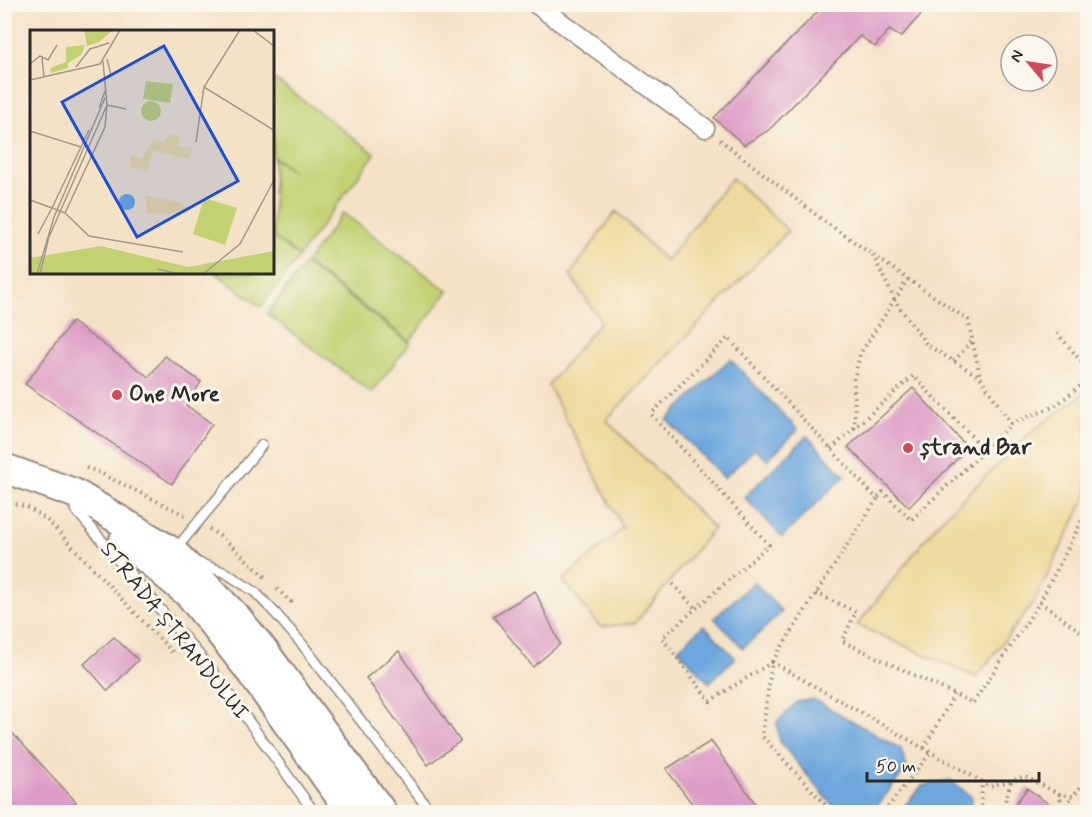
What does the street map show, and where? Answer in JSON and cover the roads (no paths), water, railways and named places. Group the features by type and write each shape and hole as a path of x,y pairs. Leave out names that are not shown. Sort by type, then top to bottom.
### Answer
{"main road":[{"name":"STRADA ȘTRANDULUI","path":"4,468 74,493 173,552 194,586"},
{"name":"STRADA ȘTRANDULUI","path":"4,482 47,496 75,509 114,532 194,586"},
{"path":"194,586 247,667 351,813"},
{"path":"194,586 238,619 288,681 382,813"}],"street":[{"path":"536,4 705,128"}],"lane":[{"path":"173,552 262,445"},
{"name":"STRADA ȘTRANDULUI","path":"75,509 210,669 314,813"},
{"name":"STRADA ȘTRANDULUI","path":"173,552 226,573 255,592 302,644 431,813"}],"water":[{"path":"730,359 798,430 767,460 755,449 724,478 667,420"},
{"path":"807,436 845,476 782,537 744,497"},
{"path":"754,582 782,612 743,648 714,618"},
{"path":"704,625 735,658 709,683 678,649"},
{"path":"813,699 901,749 907,768 872,812 838,812 779,741 777,722 797,702"},
{"path":"950,780 972,797 972,812 899,812 922,786"}],"place":[{"name":"One More","path":"117,395"},
{"name":"ștrand Bar","path":"908,448"}]}
